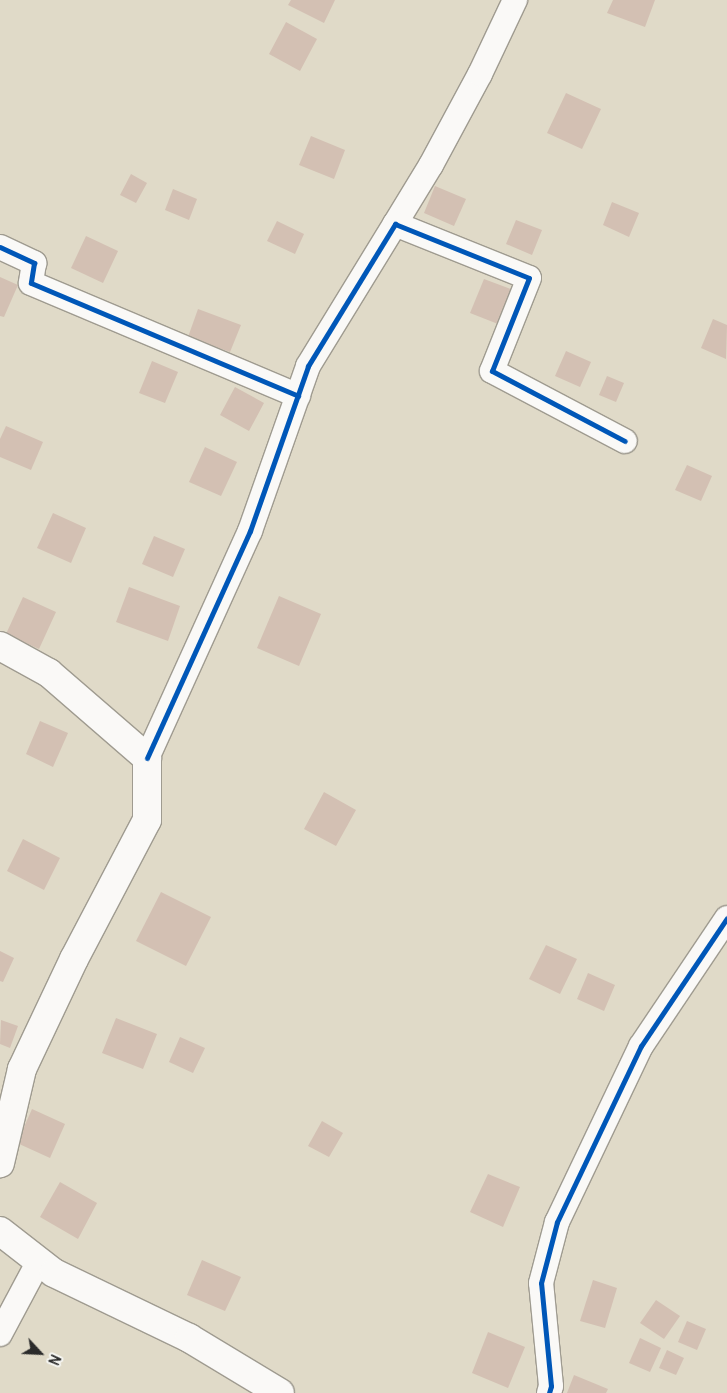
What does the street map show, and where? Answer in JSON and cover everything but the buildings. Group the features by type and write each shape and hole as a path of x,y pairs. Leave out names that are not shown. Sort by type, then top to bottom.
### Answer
{"main road":[{"path":"0,646 49,673 146,758 147,820 74,959 22,1069 0,1163"},
{"path":"0,1231 54,1273 189,1338 280,1393"}],"street":[{"path":"146,758 250,531 308,366 431,165 480,74 515,0"},
{"path":"395,224 529,278 492,371 625,441"},
{"path":"0,247 34,264 31,283 298,396"},
{"path":"550,1393 551,1386 541,1283 556,1222 641,1046 727,918"},
{"path":"0,1334 39,1261"}],"cycle path":[{"path":"147,758 250,531 308,366 395,224 529,278 492,371 625,441"},
{"path":"0,247 34,263 31,283 298,396"},
{"path":"549,1393 551,1386 541,1283 557,1222 641,1046 727,918"}]}
